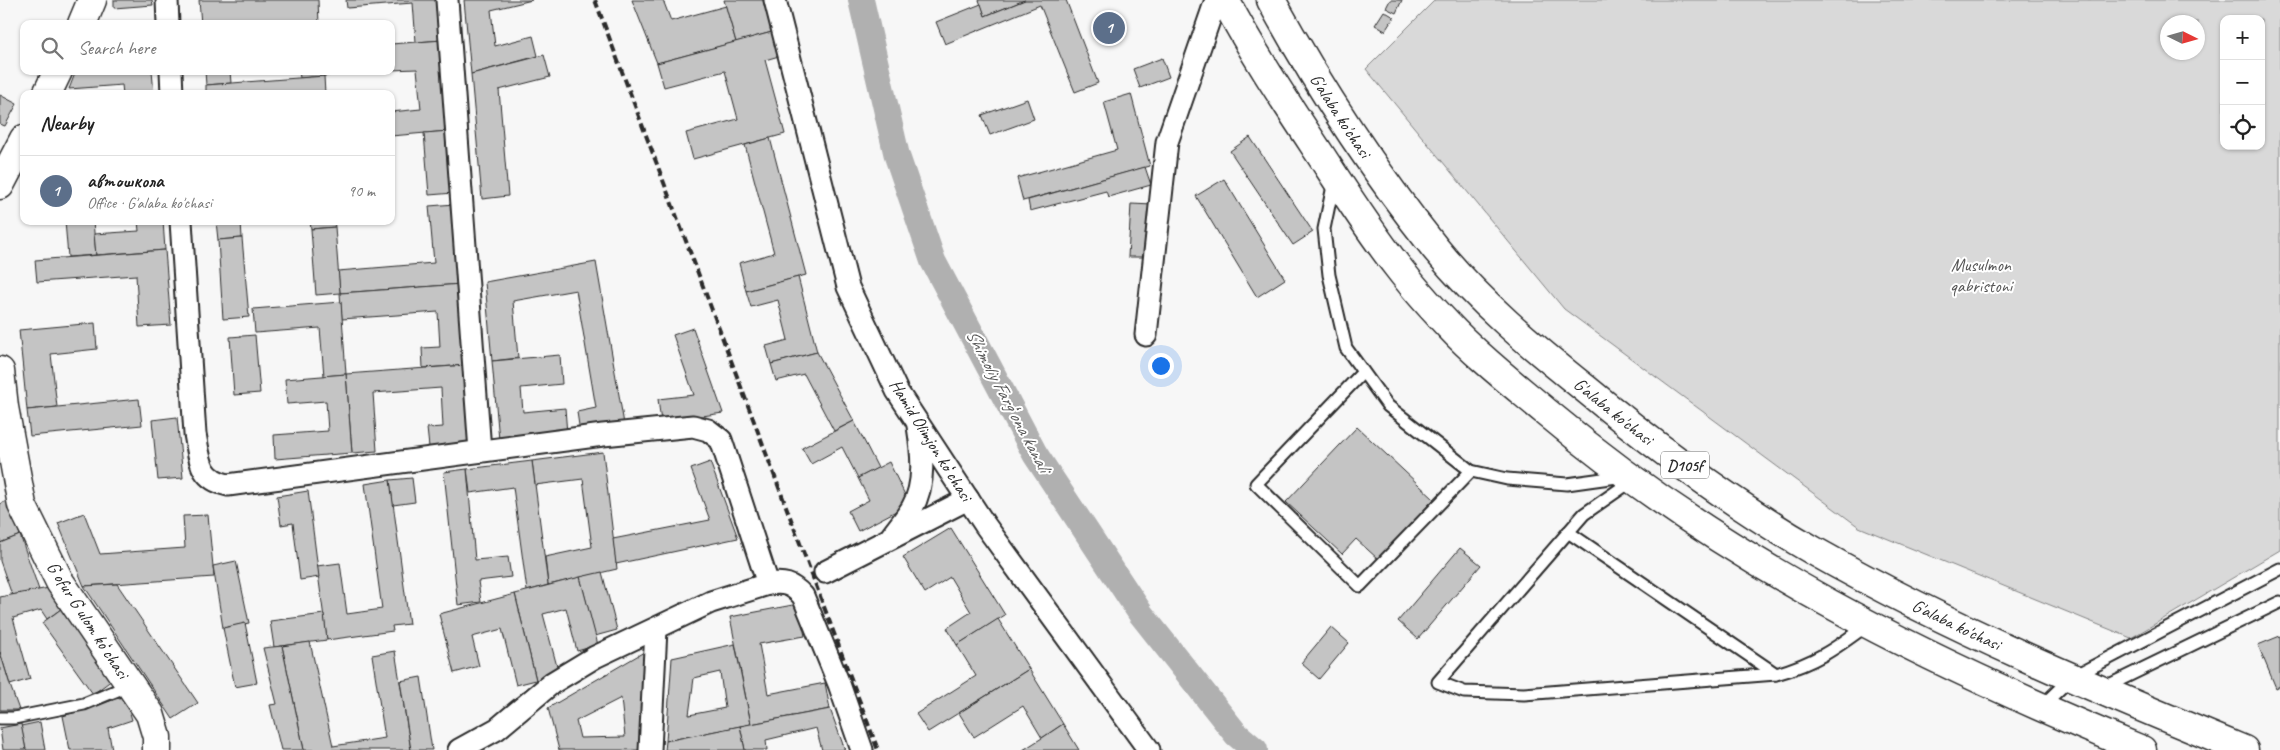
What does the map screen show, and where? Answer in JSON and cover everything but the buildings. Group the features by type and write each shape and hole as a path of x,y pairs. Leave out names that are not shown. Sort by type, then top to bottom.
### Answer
{"main road":[{"path":"84,20 92,0"},
{"name":"D105f","path":"1225,0 1251,50 1397,267 1451,328 1548,414 1630,478 1709,532 1792,584 1867,625 2040,708 2142,750"},
{"name":"G'alaba ko'chasi","path":"1271,0 1293,40 1362,148 1435,248 1488,306 1548,359 1658,446 1734,500 1812,550 1922,608 2071,678 2244,750"},
{"path":"49,90 56,75"},
{"path":"0,185 20,146"},
{"name":"Gʻofur Gʻulom koʻchasi","path":"0,371 4,407 22,505 60,582 150,714 157,737 157,750"}],"street":[{"path":"167,0 168,20"},
{"path":"447,0 480,451"},
{"name":"Hamid Olimjon koʻchasi","path":"776,0 848,287 897,391 985,525 1149,750"},
{"path":"1146,335 1167,142 1216,0"},
{"path":"171,75 172,90"},
{"path":"181,225 195,434 202,466 208,477 217,483 228,485 480,451 693,426 708,430 721,440 768,584"},
{"path":"890,539 913,506 920,480 922,453 917,421"},
{"path":"825,572 968,499"},
{"path":"459,750 497,729 552,683 595,657 712,602 768,584 784,582 795,587 803,596 839,684 862,750"},
{"path":"650,750 656,629"}],"lane":[{"path":"1335,177 1324,229 1329,275 1346,348 1388,406 1472,471 1507,479 1567,484 1630,478"},
{"path":"1363,372 1256,484 1360,586 1472,471"},
{"path":"1630,478 1584,514 1438,682 1464,692 1524,694 1776,674 1804,666 1836,648 1867,625"},
{"path":"1568,532 1776,674"},
{"path":"2040,708 2071,678 2280,569"},
{"path":"2100,690 2280,602"},
{"path":"0,718 14,718 84,704 130,685"}],"green space":[{"name":"Musulmon qabristoni","path":"1435,0 2280,0 2280,550 2131,638 1859,527 1564,309 1366,69"}],"waterway":[{"name":"Shimoliy Fargʻona kanali","path":"861,0 897,156 933,261 1035,454 1141,614 1236,734 1255,750"}],"railway":[{"path":"595,0 878,750"}],"place":[{"name":"автошкола","path":"1109,28"}]}
